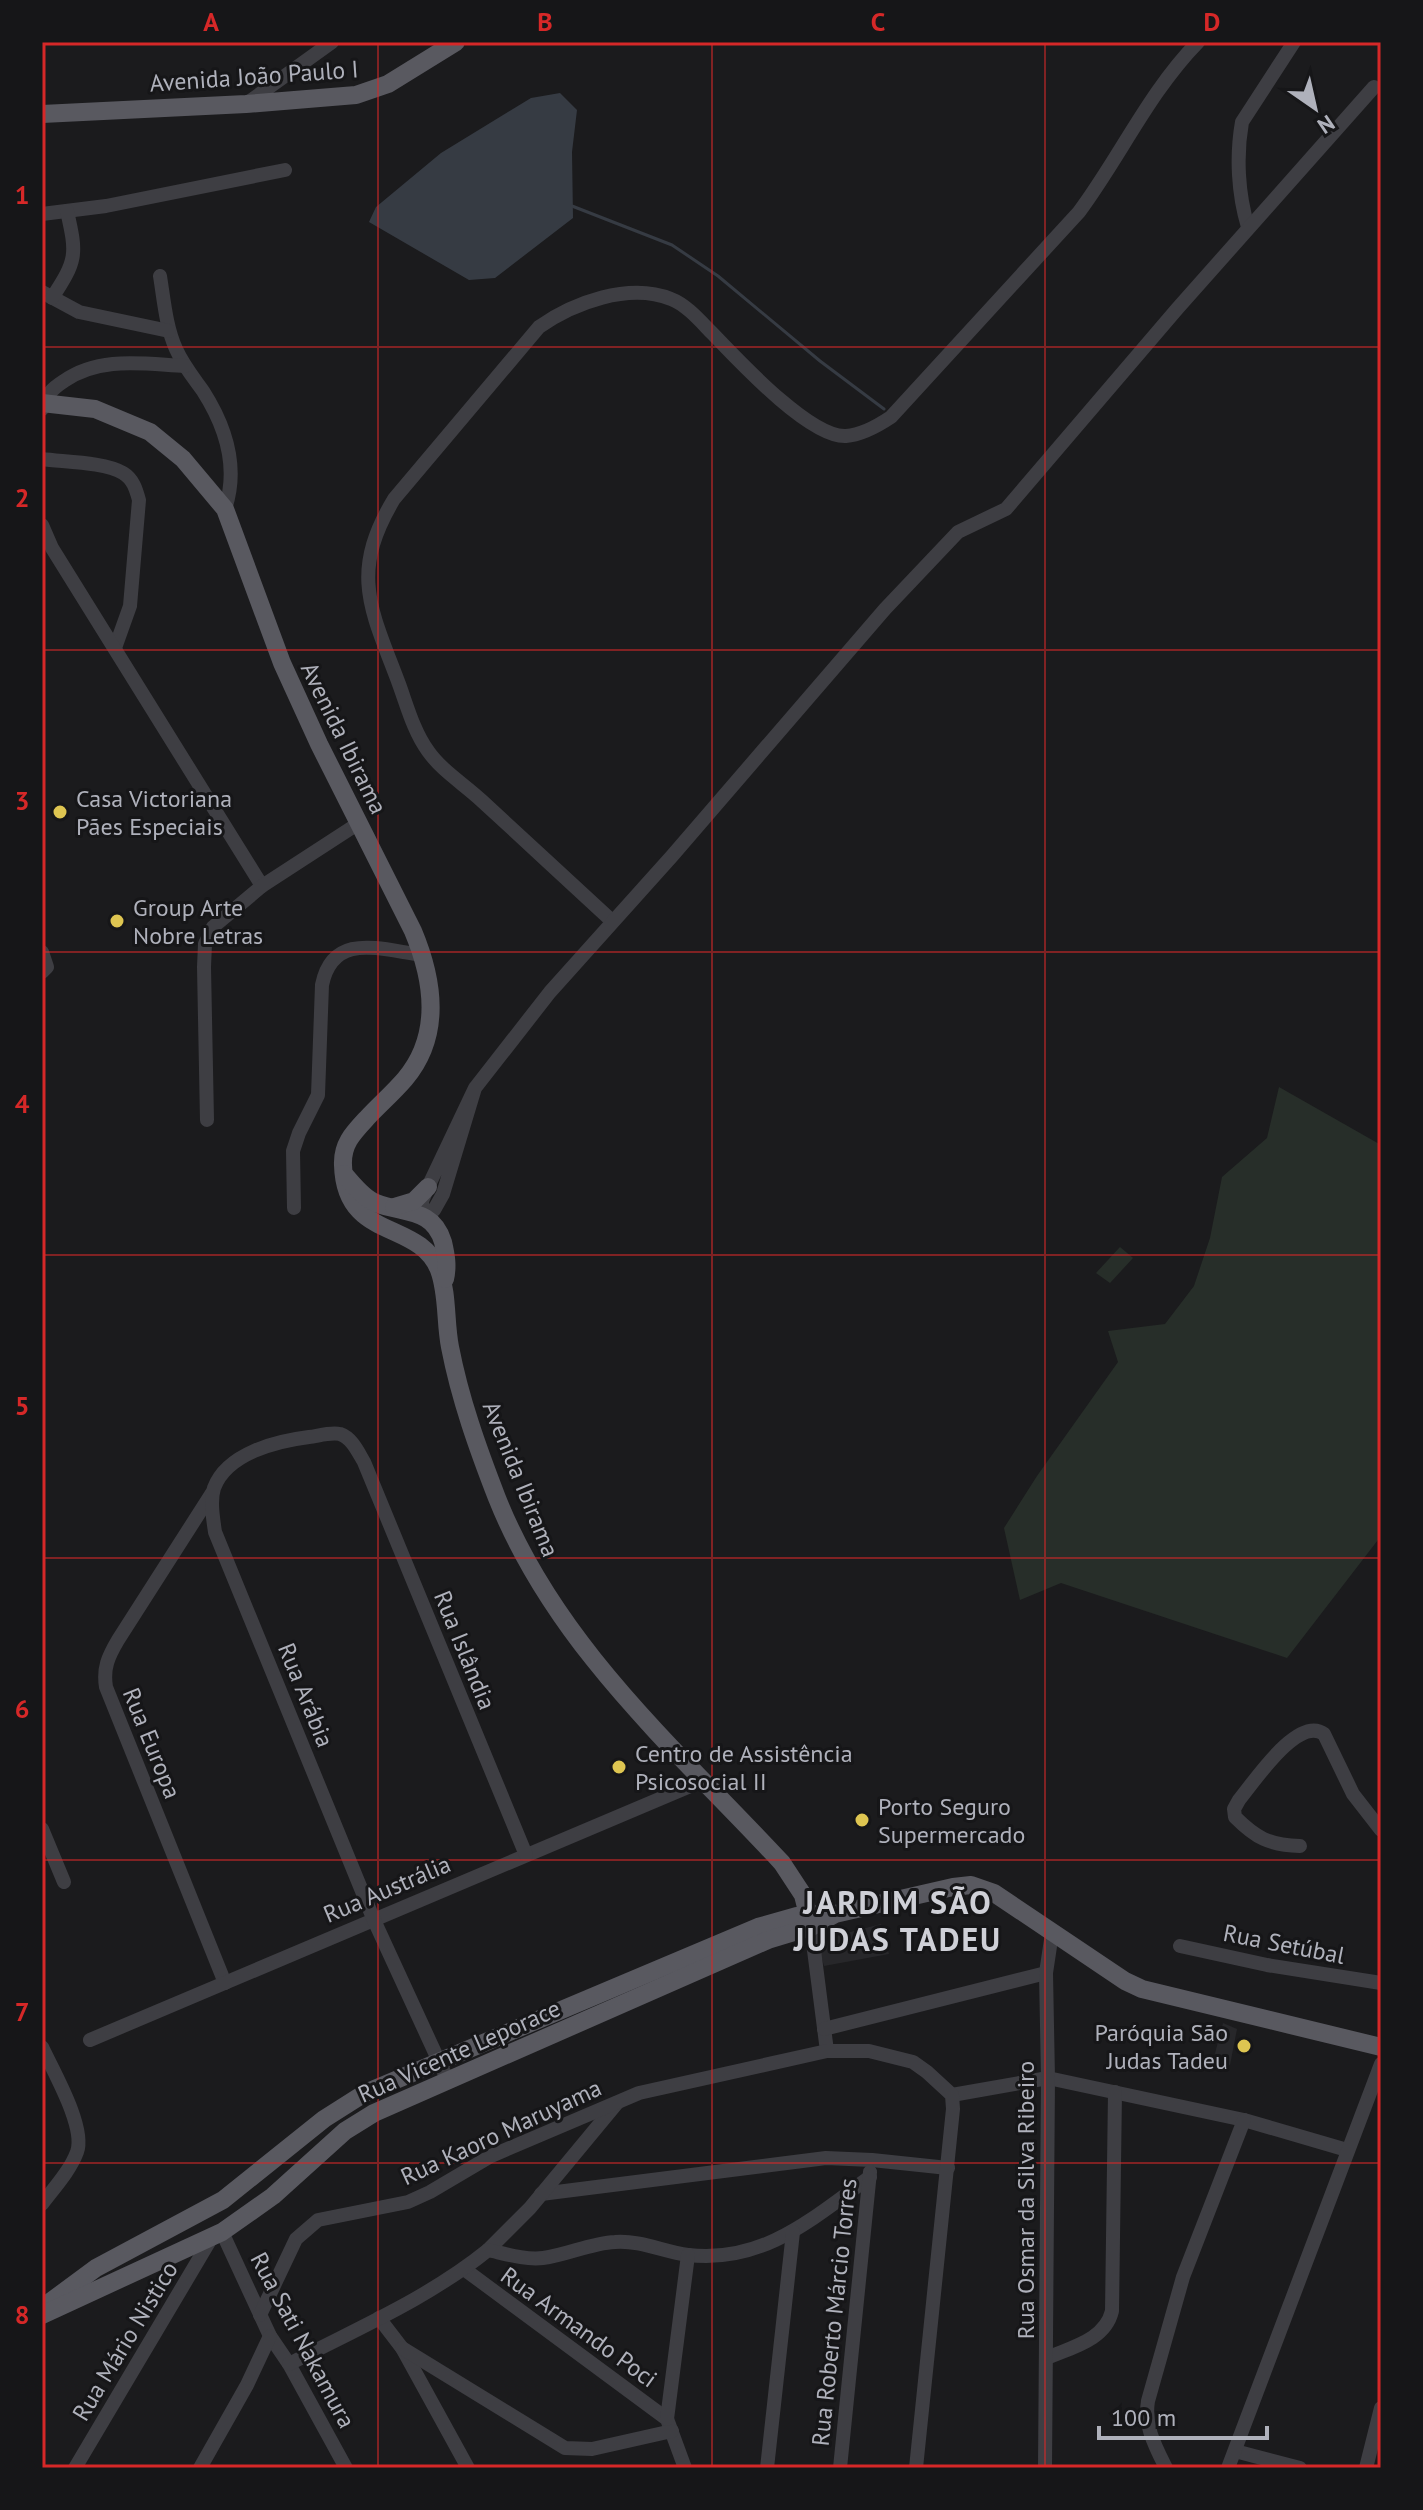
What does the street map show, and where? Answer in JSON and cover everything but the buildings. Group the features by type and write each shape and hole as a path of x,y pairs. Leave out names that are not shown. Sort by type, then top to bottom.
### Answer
{"main road":[{"name":"Avenida João Paulo I","path":"42,114 356,95 396,80 456,42"},
{"name":"Avenida Ibirama","path":"42,403 95,409 150,432 183,459 225,509 282,663 423,955 433,1005 431,1025 422,1052 406,1078 348,1139 344,1151 344,1174"},
{"path":"344,1174 371,1201 423,1215"},
{"path":"344,1174 346,1190 360,1213 430,1254"},
{"path":"394,1207 414,1201 428,1187"},
{"name":"Avenida Ibirama","path":"423,1215 430,1254 439,1269 444,1287 449,1344 460,1391 498,1500 527,1562 565,1624 602,1673 782,1863 803,1895 810,1920"},
{"name":"Avenida Ibirama","path":"423,1215 437,1227 444,1245 447,1265 444,1287"},
{"path":"393,1232 423,1215"},
{"name":"Rua Vicente Leporace","path":"43,2314 217,2234 263,2204 345,2131 374,2113 810,1920 971,1885 1002,1897 1125,1981 1142,1989 1381,2047"},
{"path":"43,2314 96,2268 223,2200 324,2119 365,2093 761,1926 810,1920"},
{"path":"96,2268 93,2279 104,2287"}],"street":[{"path":"246,104 332,42"},
{"path":"612,921 441,767 418,736 373,616 367,585 369,558 380,521 394,499 539,327 559,313 591,299 634,294 672,299 815,427 847,436 881,424 891,417 1079,212 1152,99 1198,42"},
{"path":"1248,227 1241,203 1239,137 1242,122 1294,42"},
{"path":"475,1088 443,1194 434,1210 423,1215 422,1201 475,1088 550,992 885,609 958,532 1006,509 1248,227 1374,87"},
{"path":"42,214 136,201 285,170"},
{"path":"67,211 75,246 73,261 47,295 79,312 169,331"},
{"path":"160,276 169,331 185,366 216,413 228,443 232,483 225,509"},
{"path":"42,409 42,403 55,387 74,374 94,366 147,363 185,366"},
{"path":"42,459 112,468 125,474 136,489 139,500 130,606 115,648"},
{"path":"42,525 52,548 262,886"},
{"path":"207,1120 205,944 213,927 262,886 359,823"},
{"path":"294,1208 293,1151 318,1095 322,985 330,961 345,949 359,948 423,955"},
{"path":"42,952 47,967 42,972"},
{"name":"Rua Islândia","path":"214,1489 222,1475 242,1458 281,1441 338,1434 353,1444 364,1462 526,1855"},
{"name":"Rua Arábia","path":"214,1489 212,1510 215,1532 373,1918 448,2081"},
{"name":"Rua Europa","path":"214,1489 107,1658 104,1676 225,1983"},
{"path":"1300,1846 1258,1838 1235,1817 1234,1809 1287,1743 1303,1731 1314,1729 1324,1734 1353,1794 1381,1830"},
{"name":"Rua Austrália","path":"90,2040 702,1781"},
{"path":"42,1829 64,1882"},
{"path":"810,1920 827,2051"},
{"name":"Rua Osmar da Silva Ribeiro","path":"1045,2468 1046,1973 1052,1933"},
{"name":"Rua Setúbal","path":"1180,1946 1267,1965 1381,1983"},
{"path":"824,2029 1046,1973"},
{"path":"42,2047 74,2119 79,2143 67,2171 42,2204"},
{"name":"Rua Kaoro Maruyama","path":"260,2315 296,2239 318,2220 408,2202 491,2156 620,2099 827,2051 869,2051 913,2062 952,2095"},
{"path":"1228,2468 1381,2064"},
{"path":"916,2468 952,2130 952,2095 1048,2078 1244,2120 1347,2150"},
{"path":"1047,2358 1102,2333 1109,2325 1112,2311 1115,2092"},
{"path":"289,2364 379,2318 464,2269 488,2250 541,2194 620,2099"},
{"path":"1166,2468 1148,2427 1148,2401 1183,2277 1244,2120"},
{"path":"541,2194 826,2158 948,2168"},
{"name":"Rua Roberto Márcio Torres","path":"840,2468 872,2160"},
{"path":"488,2250 541,2258 615,2242 636,2243 688,2255 730,2255 772,2244 870,2177"},
{"path":"767,2468 793,2232"},
{"name":"Rua Sati Nakamura","path":"217,2234 270,2336 289,2364 346,2468"},
{"name":"Rua Mário Nistico","path":"75,2468 217,2234"},
{"name":"Rua Armando Poci","path":"685,2468 670,2425 688,2255"},
{"name":"Rua Armando Poci","path":"464,2269 670,2425"},
{"path":"379,2318 402,2348 468,2468"},
{"path":"200,2468 254,2373 270,2336"},
{"path":"402,2348 565,2448 592,2449 670,2425"},
{"path":"422,2386 428,2373 434,2369"},
{"path":"1366,2468 1381,2408"},
{"path":"1235,2451 1300,2468"}],"shaded area":[{"path":"560,93 577,110 572,152 573,218 495,278 469,280 369,222 376,207 441,153 531,98"},
{"path":"1279,1087 1381,1145 1381,1536 1287,1658 1061,1583 1020,1600 1004,1528 1118,1362 1108,1331 1165,1324 1194,1286 1210,1238 1222,1177 1267,1138"},
{"path":"1120,1247 1133,1258 1110,1283 1096,1273"},
{"path":"881,1924 889,1954 824,1966 818,1944"},
{"path":"1223,2023 1237,2029 1230,2065 1213,2061"}],"waterway":[{"path":"572,206 672,245 718,276 820,361 884,409"}],"place":[{"name":"Casa Victoriana Pães Especiais","path":"60,812"},
{"name":"Group Arte Nobre Letras","path":"117,921"},
{"name":"Centro de Assistência Psicosocial II","path":"619,1767"},
{"name":"Porto Seguro Supermercado","path":"862,1820"},
{"name":"Paróquia São Judas Tadeu","path":"1244,2046"}],"district":[{"name":"JARDIM SÃO JUDAS TADEU","path":"898,1920"}]}
